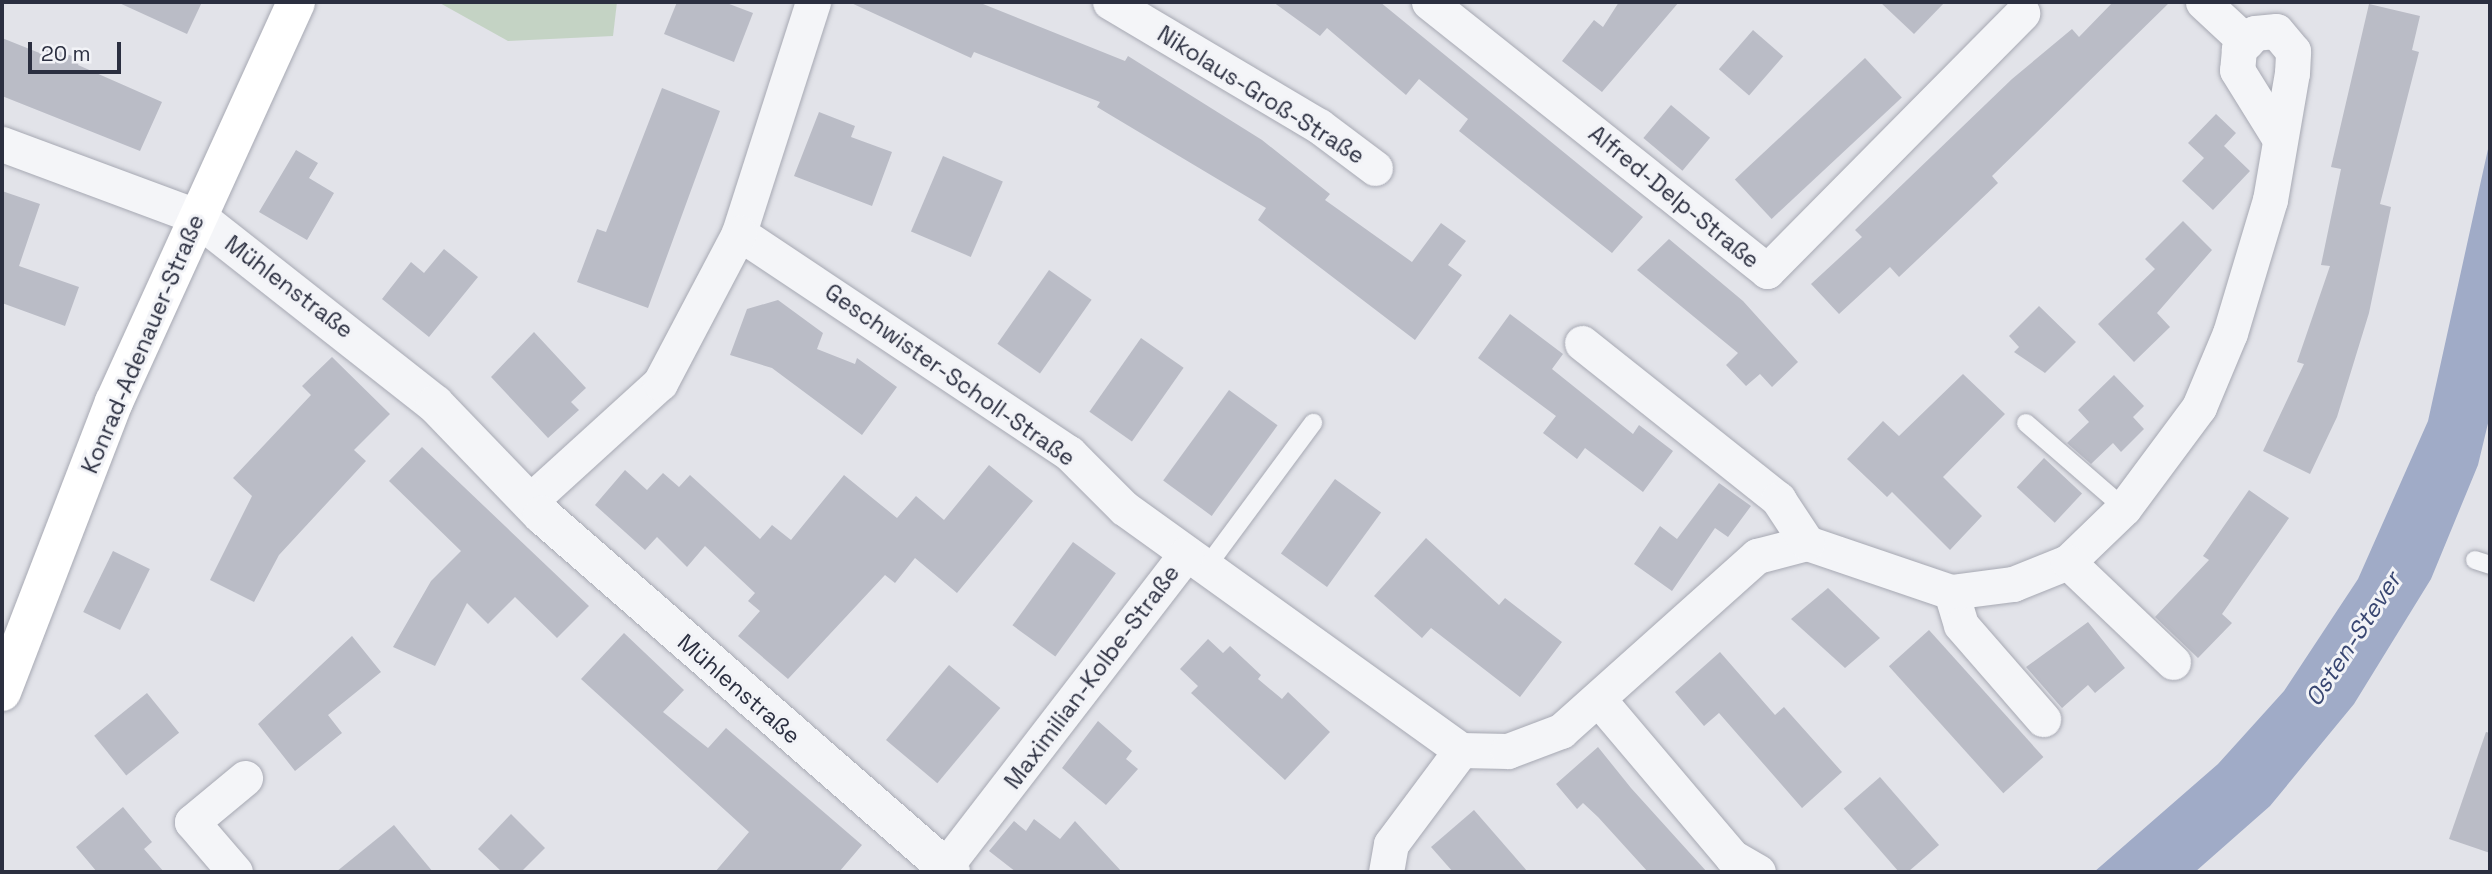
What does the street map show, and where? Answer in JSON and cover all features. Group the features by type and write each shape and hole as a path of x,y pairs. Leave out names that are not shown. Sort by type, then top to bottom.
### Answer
{"main road":[{"name":"Konrad-Adenauer-Straße","path":"2,692 114,402 196,216 296,2"}],"street":[{"path":"529,502 660,383 739,233 813,2"},
{"name":"Nikolaus-Groß-Straße","path":"1110,2 1319,126 1375,168"},
{"name":"Alfred-Delp-Straße","path":"1429,2 1767,271 2022,5"},
{"path":"2203,2 2246,42"},
{"path":"1386,872 1391,844 1461,750 1508,751 1561,731 1599,701 1757,556 1807,543 1951,592 2013,584 2068,562 2124,508 2199,407 2230,333 2270,200 2293,51 2276,32 2255,33 2246,42 2238,70 2278,136"},
{"name":"Mühlenstraße","path":"2,144 196,216 435,404 529,502 946,870"},
{"name":"Geschwister-Scholl-Straße","path":"739,233 1069,453 1124,508 1195,561"},
{"path":"1582,343 1778,499 1807,543"},
{"name":"Maximilian-Kolbe-Straße","path":"946,870 1195,561 1461,750"},
{"path":"2068,562 2173,662"},
{"path":"1951,592 1961,625 2043,719"},
{"path":"1599,701 1732,857 1758,872"},
{"path":"235,872 192,822 245,778"}],"lane":[{"path":"1195,561 1313,423"},
{"path":"2026,423 2124,508"}],"green space":[{"path":"438,2 617,2 613,36 508,41"}],"water":[{"name":"Osten-Stever","path":"2490,140 2490,415 2478,465 2431,579 2354,704 2270,806 2195,872 2094,872 2218,764 2284,691 2358,579 2428,421"}],"building":[{"path":"117,2 202,2 187,34"},
{"path":"677,2 724,2 753,13 734,62 664,34"},
{"path":"849,2 978,2 1125,61 1128,56 1262,140 1330,194 1325,200 1412,262 1441,223 1466,241 1448,265 1462,275 1415,340 1258,220 1266,208 1097,107 1100,102 974,52 971,58"},
{"path":"1273,2 1380,2 1643,217 1612,253 1459,131 1468,119 1419,79 1406,95 1327,28 1320,36"},
{"path":"1619,2 1679,2 1602,92 1562,61 1594,20 1603,27"},
{"path":"1880,2 1945,2 1914,34"},
{"path":"2113,2 2170,2 1992,176 1998,183 1899,277 1890,267 1839,314 1811,284 1862,237 1855,230 2012,79 2072,29 2079,37"},
{"path":"2369,4 2420,16 2412,50 2419,52 2380,204 2391,207 2369,313 2337,417 2310,474 2263,451 2304,364 2297,362 2330,266 2321,265 2341,169 2331,167"},
{"path":"1753,30 1783,56 1749,95 1719,69"},
{"path":"2,38 42,54 45,46 80,59 78,65 162,102 140,151 2,96"},
{"path":"1865,58 1902,97 1772,219 1735,179"},
{"path":"662,88 720,111 648,308 577,282 597,229 606,232"},
{"path":"1671,105 1710,138 1682,171 1643,138"},
{"path":"819,112 855,126 851,137 892,152 872,206 794,176"},
{"path":"2216,114 2236,133 2224,146 2250,171 2213,210 2182,181 2204,158 2188,143"},
{"path":"296,150 318,163 309,178 334,193 307,240 259,212"},
{"path":"943,156 1003,181 971,257 911,231"},
{"path":"2,191 40,204 19,266 79,287 65,326 2,303"},
{"path":"2183,221 2212,250 2157,313 2170,327 2134,362 2098,324 2155,269 2145,259"},
{"path":"1669,239 1743,301 1798,362 1772,387 1760,374 1746,386 1726,365 1738,353 1637,270"},
{"path":"444,249 478,277 429,337 382,299 411,262 424,273"},
{"path":"1049,270 1092,300 1040,374 997,344"},
{"path":"778,300 823,333 817,349 855,364 857,358 897,387 862,435 772,368 730,355 747,309"},
{"path":"2039,306 2076,342 2045,373 2014,352 2019,347 2009,336"},
{"path":"1510,314 1563,354 1552,369 1633,434 1639,425 1673,451 1643,492 1585,448 1577,459 1543,433 1556,416 1478,358"},
{"path":"534,332 586,388 571,402 579,410 548,438 491,377"},
{"path":"1141,338 1184,368 1132,442 1089,412"},
{"path":"332,357 390,414 354,450 366,461 279,555 254,602 210,580 252,496 233,478 311,395 302,386"},
{"path":"1963,374 2005,414 1943,477 1982,516 1950,550 1892,492 1887,497 1847,459 1883,421 1899,436"},
{"path":"2114,375 2144,406 2133,417 2144,429 2121,452 2113,443 2091,464 2067,443 2089,422 2078,410"},
{"path":"1229,390 1278,425 1212,516 1163,481"},
{"path":"422,447 589,606 557,638 515,597 488,624 467,603 435,666 393,647 431,581 461,551 389,481"},
{"path":"2044,458 2082,493 2055,523 2017,487"},
{"path":"989,465 1033,501 957,593 915,558 895,583 885,575 788,679 738,636 760,611 748,601 755,593 705,546 687,567 657,537 645,550 595,505 625,470 647,490 663,473 679,487 690,475 760,539 772,525 791,540 844,475 897,518 916,496 944,520"},
{"path":"1335,479 1381,513 1327,587 1281,553"},
{"path":"1719,483 1751,506 1728,537 1715,528 1672,591 1634,564 1660,526 1677,539"},
{"path":"2249,490 2289,518 2222,614 2232,623 2198,658 2155,617 2209,560 2203,556"},
{"path":"1426,538 1499,605 1505,598 1562,642 1520,697 1431,628 1422,638 1374,596"},
{"path":"1073,542 1116,573 1055,656 1012,625"},
{"path":"113,551 150,569 120,630 83,612"},
{"path":"1828,588 1880,638 1845,668 1791,619"},
{"path":"2088,622 2125,668 2095,693 2088,685 2062,708 2026,667"},
{"path":"1929,630 2043,757 2003,793 1889,666"},
{"path":"624,633 684,690 663,712 708,748 726,728 862,845 839,872 715,872 749,832 581,679"},
{"path":"352,636 381,672 328,715 342,733 295,771 258,724"},
{"path":"1208,639 1223,653 1230,646 1261,675 1258,679 1282,699 1288,692 1330,732 1285,780 1191,693 1198,686 1180,669"},
{"path":"1720,652 1775,715 1784,707 1842,772 1802,808 1719,713 1704,726 1675,692"},
{"path":"949,665 1000,708 937,783 886,740"},
{"path":"147,693 179,733 126,775 94,736"},
{"path":"1098,721 1132,751 1126,759 1138,769 1106,805 1062,768"},
{"path":"2486,732 2490,733 2490,853 2449,839"},
{"path":"1598,747 1707,872 1648,872 1583,803 1577,809 1556,784"},
{"path":"1880,777 1939,845 1908,872 1899,872 1844,808"},
{"path":"123,807 152,842 144,849 164,872 97,872 76,847"},
{"path":"1474,810 1528,872 1453,872 1431,847"},
{"path":"511,814 545,848 521,872 502,872 478,849"},
{"path":"1034,819 1060,839 1075,821 1122,872 1016,872 989,851 1014,821 1026,831"},
{"path":"394,825 433,872 336,872"}]}
